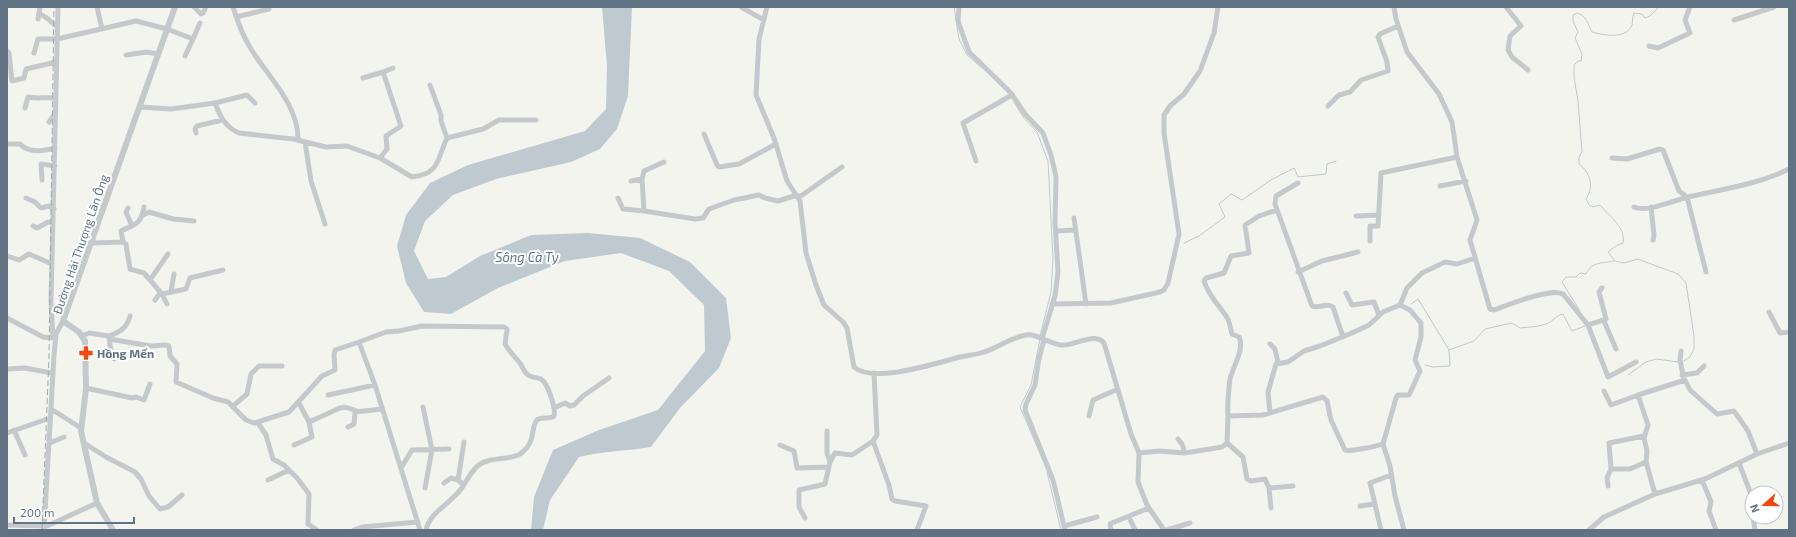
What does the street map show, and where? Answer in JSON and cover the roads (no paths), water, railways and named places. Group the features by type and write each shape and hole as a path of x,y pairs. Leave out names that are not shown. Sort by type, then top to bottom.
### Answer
{"street":[{"path":"40,7 39,16 48,18 57,28"},
{"path":"44,528 50,443 54,338 51,316 55,166 56,39 58,7"},
{"path":"97,7 102,29"},
{"name":"Đường Hải Thượng Lãn Ông","path":"82,336 63,322 175,7"},
{"path":"194,7 201,14 206,7"},
{"path":"233,7 238,27 251,50 290,107 298,129 298,140"},
{"path":"741,7 764,20"},
{"path":"767,7 759,39 756,92 776,144 787,182 798,196 806,253 823,302 847,328 854,367 874,373 909,371 963,356 983,353 1026,335 1064,345 1094,339 1100,340 1104,343 1131,434 1139,453 1138,482 1149,508 1165,530 1190,523"},
{"path":"959,7 958,20 969,52 997,78 1023,112 1043,134 1051,155 1056,177 1058,272 1039,358 1035,385 1026,404 1025,410 1052,480 1064,528 1097,517"},
{"path":"1052,304 1116,303 1160,292 1166,287 1174,259 1179,229 1164,133 1164,115 1170,106 1184,94 1200,71 1214,33 1218,7"},
{"path":"1394,7 1398,26 1407,52 1439,94 1453,125 1457,157 1466,181 1477,220 1470,238 1491,310 1533,296 1559,292 1563,294 1588,325 1608,377 1636,362"},
{"path":"1506,7 1521,26 1510,36 1508,50 1512,57 1528,70"},
{"path":"1649,46 1658,48 1690,33 1685,20 1690,7"},
{"path":"1734,20 1774,7"},
{"path":"236,17 269,9"},
{"path":"34,52 38,39 56,39 136,21 167,29 193,40"},
{"path":"185,56 200,23"},
{"path":"1328,106 1339,95 1348,93 1361,80 1388,71 1387,62 1378,37 1380,34 1398,26"},
{"path":"7,51 9,51 8,60 10,82 24,78 26,69 56,62"},
{"path":"126,55 147,52 158,54"},
{"path":"363,78 393,68"},
{"path":"380,158 387,148 386,136 401,126 382,72"},
{"path":"215,103 222,120 239,133 298,140 326,147 347,146 380,158 410,176 425,174 435,167 447,138 441,121 441,115 430,85"},
{"path":"140,107 171,109 215,103 247,95 255,103"},
{"path":"976,161 963,123 1010,96"},
{"path":"25,108 28,97 36,99 41,97 55,98"},
{"path":"49,122 55,114"},
{"path":"196,133 195,129 197,126 222,120"},
{"path":"447,138 483,129 499,120 536,120"},
{"path":"704,134 717,165 720,167 739,164 776,144"},
{"path":"305,142 311,181 325,224"},
{"path":"7,144 20,144 23,148 38,150 55,148"},
{"path":"1612,158 1627,159 1662,149 1680,192 1687,197 1706,272"},
{"path":"1370,241 1370,226 1378,226 1381,173 1457,157"},
{"path":"644,211 642,179 644,171 664,162"},
{"path":"42,180 41,164 55,166"},
{"path":"618,198 624,209 699,219 705,216 708,209 734,200 759,195 765,198 778,200 798,196 842,167"},
{"path":"1634,207 1641,209 1687,197 1737,188 1789,169"},
{"path":"631,181 642,179"},
{"path":"1440,186 1466,181"},
{"path":"1298,183 1276,196 1274,201 1298,272 1312,306 1315,308 1328,305 1333,307 1343,337"},
{"path":"26,198 35,202 41,208 49,206 54,209"},
{"path":"123,242 121,231 142,219 144,207"},
{"path":"1651,207 1654,235 1653,240"},
{"path":"128,208 126,212 132,226"},
{"path":"1139,453 1159,451 1185,453 1222,447 1227,443 1230,379 1241,340 1239,337 1232,334 1226,316 1216,301 1211,298 1204,281 1208,277 1224,273 1231,256 1249,253 1245,225 1259,216 1277,210"},
{"path":"143,214 150,212 174,219 194,221"},
{"path":"1356,216 1379,215"},
{"path":"1074,218 1086,304"},
{"path":"33,226 37,228 48,222 53,223"},
{"path":"1056,231 1075,230"},
{"path":"92,243 123,242 128,246 127,263 130,269 144,272 168,304"},
{"path":"1298,272 1322,261 1358,252"},
{"path":"7,256 19,260 29,254 52,264"},
{"path":"150,280 168,254"},
{"path":"1270,413 1268,392 1274,368 1278,363 1288,362 1304,351 1343,337 1369,325 1379,315 1400,305 1407,288 1422,273 1445,262 1457,264 1475,258"},
{"path":"155,300 161,293 186,289 190,278 223,270"},
{"path":"171,291 174,274"},
{"path":"1602,288 1599,292 1606,314 1604,321 1616,349"},
{"path":"1346,293 1352,306 1374,302 1379,315"},
{"path":"1400,305 1410,310 1421,323 1421,337 1415,360 1420,371 1410,395 1398,395 1396,398 1383,444 1390,464 1391,475 1404,530"},
{"path":"1769,312 1780,334 1789,332"},
{"path":"109,338 126,326 130,316"},
{"path":"7,318 42,337 54,338"},
{"path":"1588,325 1604,321"},
{"path":"54,338 63,322"},
{"path":"113,530 97,503 81,428 86,388 85,346 82,336 89,333 151,346 166,344 169,346 170,356 178,364 176,382 233,406 246,420 258,423 286,414 299,403 307,391 322,376 335,370 334,351 386,332 422,326 504,327 507,329 508,334 505,344 522,364 526,373 544,382 554,408 553,417 536,421 530,444 517,456 500,458 480,464 455,496 429,521 426,530"},
{"path":"109,338 114,359"},
{"path":"359,342 375,385 420,530"},
{"path":"1270,344 1275,349 1278,363"},
{"path":"1681,351 1683,377 1690,390 1717,414 1734,411 1748,431 1757,454"},
{"path":"233,406 247,394 251,374 259,366 282,366"},
{"path":"1604,391 1611,405 1697,373 1704,366"},
{"path":"7,369 25,368 52,373"},
{"path":"874,373 878,430 874,441 893,500 926,506 917,530"},
{"path":"554,408 565,403 570,406 574,405 583,396 609,378"},
{"path":"86,388 132,398 136,397 144,400 150,384"},
{"path":"328,395 375,385"},
{"path":"1090,416 1093,400 1118,389"},
{"path":"1638,395 1648,425 1644,436 1647,451 1646,462 1655,494"},
{"path":"1228,416 1270,413 1323,396 1327,401 1332,424 1345,450 1350,451 1362,447 1374,447 1383,444"},
{"path":"294,445 312,437 309,422 299,403"},
{"path":"309,422 345,407 357,411 382,409"},
{"path":"423,407 432,450 425,488"},
{"path":"51,409 81,428"},
{"path":"348,428 353,425 354,414 357,411"},
{"path":"7,433 50,418"},
{"path":"258,423 266,435 273,459 284,465 309,494 308,524 317,530"},
{"path":"14,430 25,455"},
{"path":"805,518 799,508 799,491 826,483 829,464 827,455 828,430"},
{"path":"1608,486 1607,478 1611,469 1609,443 1644,436"},
{"path":"50,443 64,437"},
{"path":"1178,439 1182,444 1185,453"},
{"path":"829,464 836,453 850,455 874,441"},
{"path":"458,480 464,442"},
{"path":"84,443 106,457 135,472 141,479 149,496 161,509 172,504 182,495"},
{"path":"1227,443 1243,457 1247,479 1251,481 1264,478 1269,488 1271,508"},
{"path":"1589,530 1606,515 1655,494 1702,480 1757,454 1789,443"},
{"path":"780,445 794,451 797,468 829,464"},
{"path":"401,468 414,449 449,449"},
{"path":"396,454 407,458"},
{"path":"1611,469 1630,469 1646,462"},
{"path":"1739,463 1747,485"},
{"path":"268,480 289,470"},
{"path":"1381,530 1370,482 1391,475"},
{"path":"444,483 450,478 458,480 464,485"},
{"path":"1702,480 1711,502 1709,511 1716,530"},
{"path":"1269,488 1293,486"},
{"path":"7,525 44,528 97,503"},
{"path":"1360,506 1375,504"},
{"path":"1112,530 1110,524 1129,518 1149,508"},
{"path":"1129,518 1135,530"},
{"path":"354,530 418,522"}],"water":[{"name":"Sông Cà Ty","path":"602,7 632,7 628,96 617,129 600,149 571,162 496,179 453,195 425,221 414,251 428,279 446,277 480,256 531,235 588,233 640,238 690,262 726,298 731,338 719,368 680,408 651,447 597,453 579,457 550,500 543,530 531,530 534,497 553,450 599,430 658,410 705,351 704,305 669,271 621,253 565,261 498,288 451,314 424,312 406,283 397,246 406,215 430,183 468,165 585,131 606,109 607,66"}],"waterway":[{"path":"954,7 959,39 967,55 982,68"},
{"path":"1659,7 1650,16 1645,18 1642,14 1634,13 1632,25 1629,30 1620,35 1592,32 1584,17 1578,13 1573,15 1573,21 1578,32 1575,38 1582,54 1581,61 1578,61 1574,65 1582,152 1579,157 1579,164 1589,176 1590,180 1590,190 1586,199 1589,205 1593,207 1599,205 1602,207 1617,224 1622,233 1623,243 1608,252 1615,261 1624,263 1638,259 1678,274 1686,283 1694,336 1694,349 1690,357 1682,362"},
{"path":"1014,102 1023,117 1037,132 1048,161 1053,258 1051,292 1040,336"},
{"path":"1184,243 1199,236 1225,217 1219,204 1231,194 1242,200 1271,180 1294,168 1298,177 1326,174 1327,164 1336,161"},
{"path":"1580,311 1562,282 1566,277 1576,277 1580,273 1586,274 1594,265 1614,261"},
{"path":"1411,304 1418,299 1449,350 1450,366 1433,367 1425,365"},
{"path":"1449,350 1474,341 1485,329 1512,323 1520,328 1540,326 1563,314 1572,331 1585,326"},
{"path":"1040,339 1031,385 1020,407 1045,465"},
{"path":"1628,375 1646,362 1656,359 1679,362"},
{"path":"1047,472 1061,530"}],"railway":[{"path":"42,530 49,357 54,7"}],"place":[{"name":"Hồng Mến","path":"86,353"}]}
